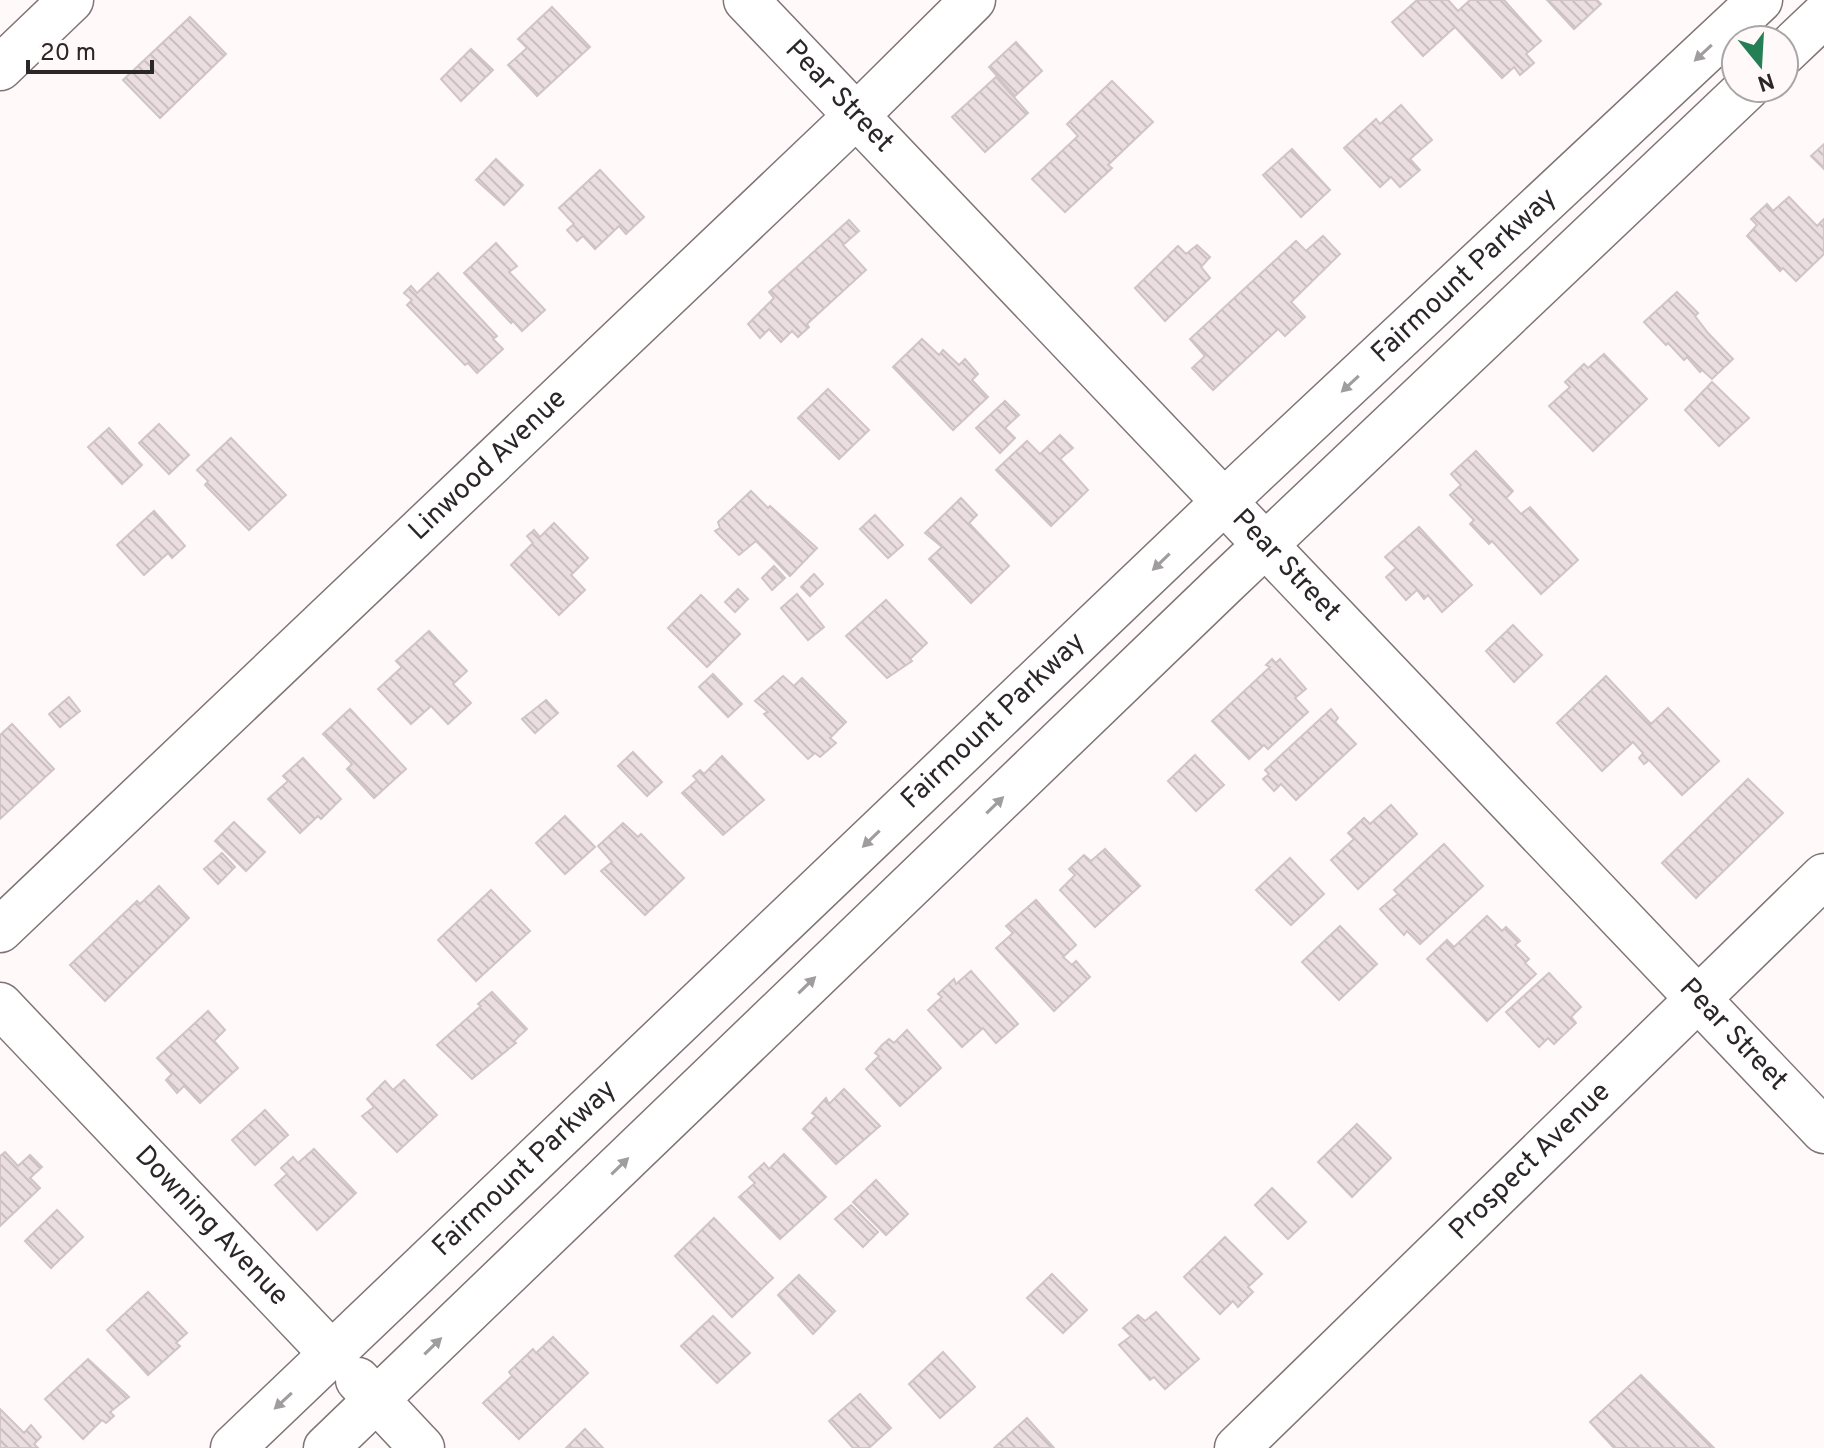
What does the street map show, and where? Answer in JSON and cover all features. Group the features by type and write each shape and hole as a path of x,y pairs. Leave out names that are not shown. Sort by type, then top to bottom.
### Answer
{"street":[{"path":"0,68 71,0"},
{"name":"Pear Street","path":"746,0 1824,1131"},
{"name":"Linwood Avenue","path":"0,930 856,116 973,0"},
{"name":"Fairmount Parkway","path":"233,1448 1224,502 1760,0"},
{"path":"1800,38 1824,15"},
{"name":"Fairmount Parkway","path":"326,1448 1265,545 1730,104"},
{"name":"Prospect Avenue","path":"1237,1448 1824,876"},
{"name":"Downing Avenue","path":"0,1005 422,1448"}],"building":[{"path":"1417,0 1448,0 1458,11 1470,0 1504,0 1541,41 1526,54 1534,63 1520,75 1514,67 1502,78 1455,27 1423,56 1392,22"},
{"path":"1547,0 1597,0 1601,4 1574,29"},
{"path":"552,7 590,47 537,96 508,65 527,48 518,39"},
{"path":"190,17 226,54 160,118 123,80"},
{"path":"1016,42 1042,71 1015,96 989,67"},
{"path":"471,49 493,70 461,101 441,79"},
{"path":"996,77 1028,113 985,152 952,117"},
{"path":"1112,81 1153,122 1108,165 1112,168 1065,212 1032,179 1078,136 1067,124"},
{"path":"1401,105 1432,140 1410,159 1420,170 1400,187 1391,177 1380,187 1344,148 1376,119 1380,124"},
{"path":"1824,144 1824,169 1811,156"},
{"path":"1292,149 1330,190 1301,217 1263,175"},
{"path":"496,159 523,185 504,205 476,180"},
{"path":"600,170 644,217 626,234 619,226 595,249 583,236 577,241 567,230 574,224 559,208"},
{"path":"1789,197 1817,226 1824,219 1824,254 1796,281 1783,268 1780,271 1747,236 1757,225 1751,219 1767,204 1773,211"},
{"path":"849,220 859,231 843,245 866,270 807,324 809,327 798,337 792,331 781,342 769,329 760,338 748,324 774,298 769,292"},
{"path":"1323,236 1340,254 1291,302 1305,317 1285,336 1278,329 1213,390 1192,368 1205,356 1190,339 1296,241 1306,251"},
{"path":"496,243 517,266 509,272 545,310 522,331 464,273"},
{"path":"1197,245 1210,257 1201,267 1210,278 1165,321 1135,288 1178,246 1186,254"},
{"path":"438,273 497,336 493,339 503,349 477,373 468,363 465,365 407,305 412,300 404,293 411,286 417,293"},
{"path":"1677,292 1698,313 1695,316 1733,359 1712,379 1702,370 1700,372 1687,357 1684,360 1668,343 1666,345 1644,322"},
{"path":"922,339 939,355 943,350 959,365 965,359 978,374 972,380 988,397 953,430 893,367"},
{"path":"1604,354 1647,399 1593,451 1549,406 1570,387 1565,382 1584,364 1588,368"},
{"path":"1712,382 1749,418 1719,446 1685,410"},
{"path":"828,389 869,430 839,459 798,418"},
{"path":"1005,401 1019,415 1005,428 1015,438 1000,453 976,428"},
{"path":"159,424 189,455 169,474 139,443"},
{"path":"109,428 142,465 122,484 88,447"},
{"path":"1060,435 1073,448 1060,459 1088,490 1051,526 996,470 1027,441 1040,454"},
{"path":"231,438 286,495 249,530 205,485 208,481 197,470"},
{"path":"1476,451 1513,491 1506,498 1521,514 1530,507 1578,560 1541,594 1492,541 1489,544 1470,524 1474,520 1450,495 1461,485 1451,474"},
{"path":"751,491 817,548 790,576 756,541 739,555 715,531 720,528 718,522"},
{"path":"961,498 977,515 969,523 1009,566 971,603 929,559 942,547 925,533"},
{"path":"154,511 185,546 172,558 168,553 144,575 117,545"},
{"path":"875,515 903,545 888,558 860,529"},
{"path":"554,523 588,558 571,575 585,590 559,615 511,565 533,543 527,536 534,530 540,537"},
{"path":"1419,527 1472,585 1442,612 1428,595 1424,599 1417,590 1406,600 1386,577 1396,568 1385,557"},
{"path":"774,566 785,578 772,590 762,578"},
{"path":"814,574 823,584 810,596 801,587"},
{"path":"738,589 748,599 735,612 725,602"},
{"path":"797,594 824,627 808,640 781,608"},
{"path":"701,595 740,634 707,667 668,628"},
{"path":"886,600 927,643 910,659 912,661 887,678 846,636"},
{"path":"1513,625 1542,655 1514,682 1486,651"},
{"path":"429,631 467,671 453,684 471,703 448,724 431,706 411,724 378,689 402,667 396,661"},
{"path":"1272,659 1276,663 1280,659 1306,689 1295,698 1308,712 1268,749 1264,745 1249,759 1212,721 1270,667 1266,665"},
{"path":"713,674 742,704 728,717 699,687"},
{"path":"783,676 794,686 802,678 846,722 830,738 836,743 820,757 815,753 808,759 755,701"},
{"path":"1606,676 1651,724 1668,708 1719,761 1682,795 1649,760 1644,764 1639,758 1643,753 1633,742 1602,771 1557,723"},
{"path":"69,697 80,711 60,727 49,714"},
{"path":"546,700 558,713 535,733 522,719"},
{"path":"350,709 406,769 374,798 347,769 352,764 323,734"},
{"path":"1331,709 1338,718 1335,722 1356,744 1296,800 1281,784 1274,791 1263,779 1269,774 1265,770"},
{"path":"12,724 54,769 0,819 0,735"},
{"path":"633,752 662,782 647,796 618,766"},
{"path":"1195,755 1224,785 1196,811 1168,781"},
{"path":"722,756 764,800 723,835 682,793 697,780 693,776 700,770 704,774"},
{"path":"303,758 341,799 321,819 318,816 300,833 268,799 288,781 283,776"},
{"path":"1748,779 1783,813 1696,898 1662,863"},
{"path":"1391,805 1417,834 1358,889 1331,860 1354,839 1348,833 1364,818 1370,824"},
{"path":"565,816 595,847 565,874 536,843"},
{"path":"234,822 265,852 246,871 215,841"},
{"path":"623,823 638,837 641,834 684,878 645,915 601,871 612,862 598,846"},
{"path":"1444,844 1483,886 1420,944 1407,931 1404,935 1380,909 1398,894 1394,890"},
{"path":"1105,849 1140,886 1095,927 1060,890 1075,875 1069,869 1084,855 1091,861"},
{"path":"222,853 235,867 218,884 204,869"},
{"path":"1290,858 1324,894 1291,925 1256,890"},
{"path":"159,886 189,918 105,1001 70,965 137,901 140,904"},
{"path":"491,890 530,931 476,981 438,940"},
{"path":"1036,900 1076,945 1063,957 1072,965 1076,961 1090,977 1054,1011 996,948 1013,933 1006,926"},
{"path":"1487,916 1502,931 1506,927 1520,941 1515,945 1529,959 1525,963 1536,974 1487,1021 1427,959 1447,940 1454,947"},
{"path":"1340,926 1377,964 1339,1000 1302,962"},
{"path":"971,971 1018,1024 996,1043 983,1028 962,1047 928,1010 942,997 938,994 954,979 956,984"},
{"path":"1549,973 1581,1007 1571,1017 1576,1023 1554,1044 1548,1038 1539,1047 1506,1012"},
{"path":"492,992 527,1029 514,1041 516,1043 472,1079 437,1045 481,1006 478,1004"},
{"path":"208,1011 225,1030 214,1041 238,1068 200,1103 184,1086 177,1093 166,1080 172,1074 157,1058"},
{"path":"907,1030 941,1068 900,1106 866,1069 879,1056 875,1053 882,1045 889,1039 894,1043"},
{"path":"404,1080 437,1115 397,1152 362,1116 374,1107 367,1099 385,1081 393,1090"},
{"path":"844,1089 880,1126 836,1164 803,1129 816,1116 812,1113 826,1098 829,1104"},
{"path":"265,1110 288,1135 255,1165 232,1140"},
{"path":"1357,1124 1391,1158 1352,1197 1318,1162"},
{"path":"314,1149 356,1193 317,1230 275,1185 287,1174 281,1168 293,1157 298,1163"},
{"path":"5,1152 18,1166 30,1155 42,1167 30,1178 40,1188 0,1226 0,1156"},
{"path":"784,1154 826,1197 780,1239 739,1197 755,1183 749,1177 764,1163 769,1169"},
{"path":"876,1180 908,1214 886,1235 853,1202"},
{"path":"1272,1188 1306,1222 1288,1239 1255,1205"},
{"path":"851,1205 878,1232 863,1247 835,1219"},
{"path":"57,1210 83,1237 51,1268 25,1241"},
{"path":"714,1218 773,1278 732,1317 675,1256"},
{"path":"1225,1237 1262,1274 1248,1287 1253,1292 1238,1307 1233,1301 1220,1314 1184,1277"},
{"path":"1052,1274 1087,1310 1063,1333 1027,1298"},
{"path":"799,1275 835,1311 813,1334 778,1295"},
{"path":"148,1292 187,1333 176,1343 180,1346 148,1375 107,1330"},
{"path":"1156,1312 1199,1359 1165,1389 1154,1377 1150,1380 1119,1345 1131,1336 1123,1328 1138,1315 1145,1321"},
{"path":"713,1316 750,1353 717,1383 681,1346"},
{"path":"553,1337 588,1373 519,1439 483,1403 512,1376 509,1372 533,1349 536,1353"},
{"path":"943,1352 975,1387 940,1418 909,1384"},
{"path":"88,1359 129,1397 110,1412 114,1416 106,1423 102,1420 83,1439 45,1399"},
{"path":"1641,1375 1714,1448 1614,1448 1590,1422"},
{"path":"860,1394 891,1428 869,1448 853,1448 829,1421"},
{"path":"0,1409 24,1433 31,1425 41,1437 34,1444 38,1448 0,1448"},
{"path":"1027,1418 1054,1448 994,1448"},
{"path":"585,1429 603,1448 566,1448"}]}
